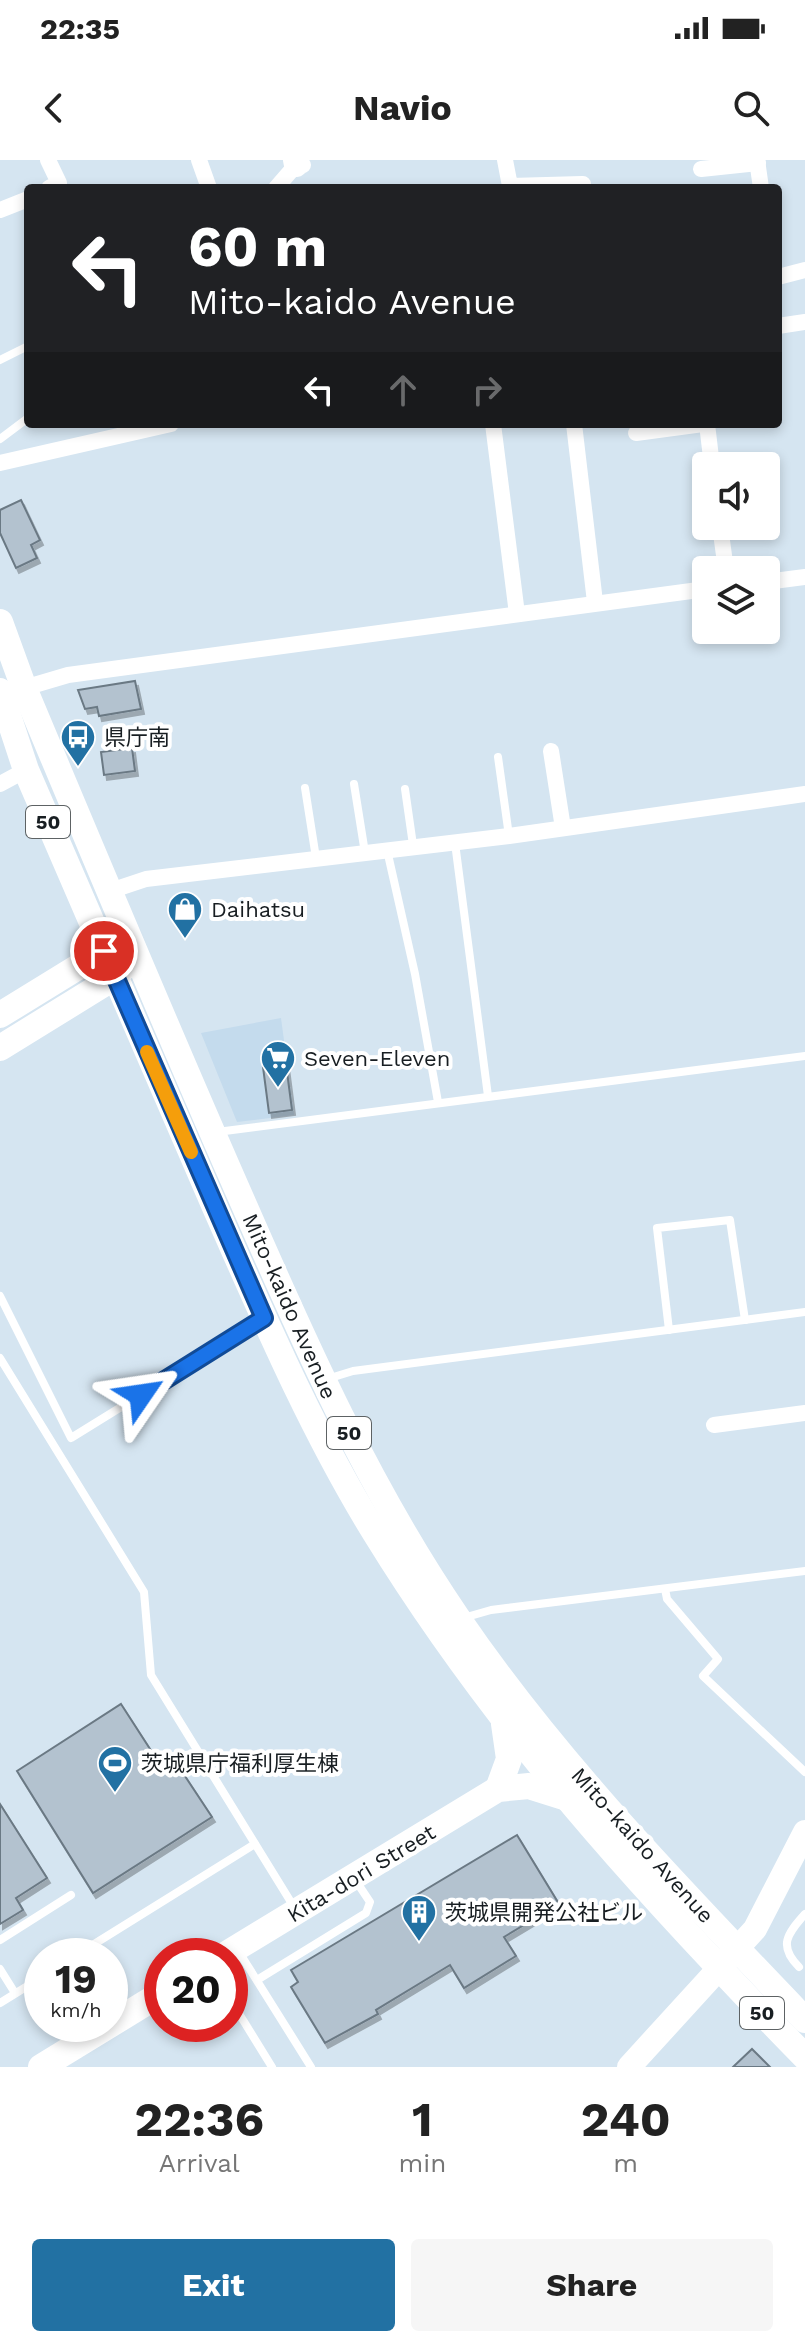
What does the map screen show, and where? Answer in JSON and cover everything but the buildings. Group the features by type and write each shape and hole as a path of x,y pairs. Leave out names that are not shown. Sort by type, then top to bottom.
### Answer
{"main road":[{"name":"Mito-kaido Avenue","path":"0,622 26,770 264,1318 297,1357 322,1380 373,1481 459,1620 805,2057"},
{"name":"Mito-kaido Avenue","path":"12,690 110,891 212,1132 297,1357 373,1530 437,1630 504,1722 567,1799 729,1959 805,2020"},
{"path":"0,1015 104,951 137,954"},
{"path":"0,1048 115,977 137,954"},
{"path":"504,1722 509,1759 498,1789 540,1787 567,1799"},
{"name":"Kita-dori Street","path":"248,1941 498,1789"},
{"path":"41,2067 144,2004"}],"street":[{"path":"48,160 57,184"},
{"path":"199,160 208,184"},
{"path":"505,160 510,184"},
{"path":"701,169 757,161 760,184"},
{"path":"280,184 299,162"},
{"path":"0,210 24,201"},
{"path":"782,276 805,270"},
{"path":"782,325 805,322"},
{"path":"0,463 153,428"},
{"path":"494,428 517,614"},
{"path":"574,428 595,602"},
{"path":"636,433 674,428"},
{"path":"706,428 710,452"},
{"path":"780,580 805,577"},
{"path":"12,690 68,675 692,591"},
{"path":"551,751 563,828"},
{"path":"0,784 26,770"},
{"path":"110,891 146,879 509,836 805,794"},
{"path":"714,1425 805,1413"},
{"path":"629,2067 729,1959 772,1900 805,1832"}],"lane":[{"path":"0,360 24,348"},
{"path":"0,439 24,421"},
{"path":"498,757 509,836"},
{"path":"354,784 365,853"},
{"path":"305,788 316,858"},
{"path":"405,789 413,845"},
{"path":"455,841 488,1096"},
{"path":"387,850 415,974 438,1102"},
{"path":"212,1132 805,1056"},
{"path":"669,1330 657,1228 730,1220 745,1320"},
{"path":"0,1296 71,1438 264,1318"},
{"path":"322,1380 353,1371 805,1312"},
{"path":"0,1358 144,1592 151,1675 297,1911"},
{"path":"459,1620 491,1610 805,1571"},
{"path":"665,1589 667,1599 718,1659 703,1676 805,1772"},
{"path":"104,1938 255,1844"},
{"path":"257,1980 366,1913 370,1902 354,1877"},
{"path":"0,1940 71,1895"},
{"path":"799,1967 786,1954 785,1946 788,1933 805,1914"},
{"path":"0,1969 15,1993"},
{"path":"248,1971 257,1980 311,2067"},
{"path":"0,2003 24,1988"},
{"path":"248,2028 272,2067"}],"shaded area":[{"path":"281,1018 294,1115 237,1122 201,1033"}],"slow traffic":[{"path":"147,1052 191,1152"}],"place":[{"name":"県庁南","path":"78,768"},
{"name":"Daihatsu","path":"185,940"},
{"name":"Seven-Eleven","path":"278,1089"},
{"name":"茨城県庁福利厚生棟","path":"115,1794"},
{"name":"茨城県開発公社ビル","path":"419,1943"}],"route":[{"path":"104,951 264,1318 141,1395"}]}
